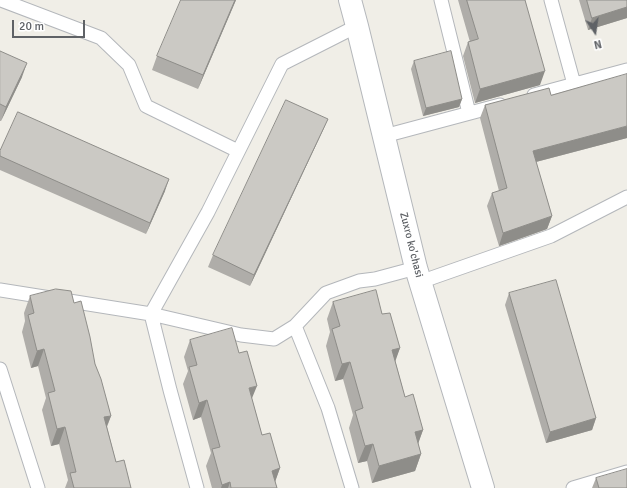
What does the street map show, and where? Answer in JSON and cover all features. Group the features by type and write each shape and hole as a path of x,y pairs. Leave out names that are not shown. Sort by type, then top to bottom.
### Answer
{"street":[{"name":"Zuxro ko'chasi","path":"350,0 418,275 482,488"}],"lane":[{"path":"1,0 101,38 130,65 146,106 238,151"},
{"path":"441,0 469,113"},
{"path":"552,0 574,84"},
{"path":"197,488 151,314 208,212 282,64 357,26"},
{"path":"384,136 627,70"},
{"path":"0,290 151,314 241,335 274,339 295,326 326,293 359,281 418,275 551,236 627,197"},
{"path":"295,326 328,408 352,488"},
{"path":"1,378 38,488"},
{"path":"573,488 627,472"}],"building":[{"path":"181,0 235,0 203,75 157,56"},
{"path":"467,0 525,0 545,71 480,89 468,42 478,39"},
{"path":"587,0 627,0 627,7 592,18"},
{"path":"0,51 27,63 6,107 0,104"},
{"path":"451,51 462,99 426,108 414,61"},
{"path":"627,74 627,126 533,151 552,216 503,233 492,193 507,188 485,105 549,88 551,95"},
{"path":"286,100 328,119 254,275 213,255"},
{"path":"18,112 169,179 150,223 0,156 0,151"},
{"path":"556,280 596,418 550,432 509,293"},
{"path":"56,289 71,291 74,303 81,301 95,364 101,379 111,416 104,417 116,462 124,460 131,488 74,488 70,473 76,472 65,427 57,429 48,393 55,391 44,349 37,351 28,315 34,313 30,296"},
{"path":"376,290 382,314 390,313 400,348 392,350 405,397 413,394 423,430 415,432 421,454 379,466 373,444 365,446 355,411 363,408 350,362 342,364 332,329 340,326 333,302"},
{"path":"232,328 239,353 247,351 257,386 249,388 262,435 270,433 280,468 272,471 277,488 231,488 230,482 222,485 212,449 220,447 207,400 199,403 189,367 197,365 190,340"},
{"path":"627,469 627,488 599,488 596,478"}]}
